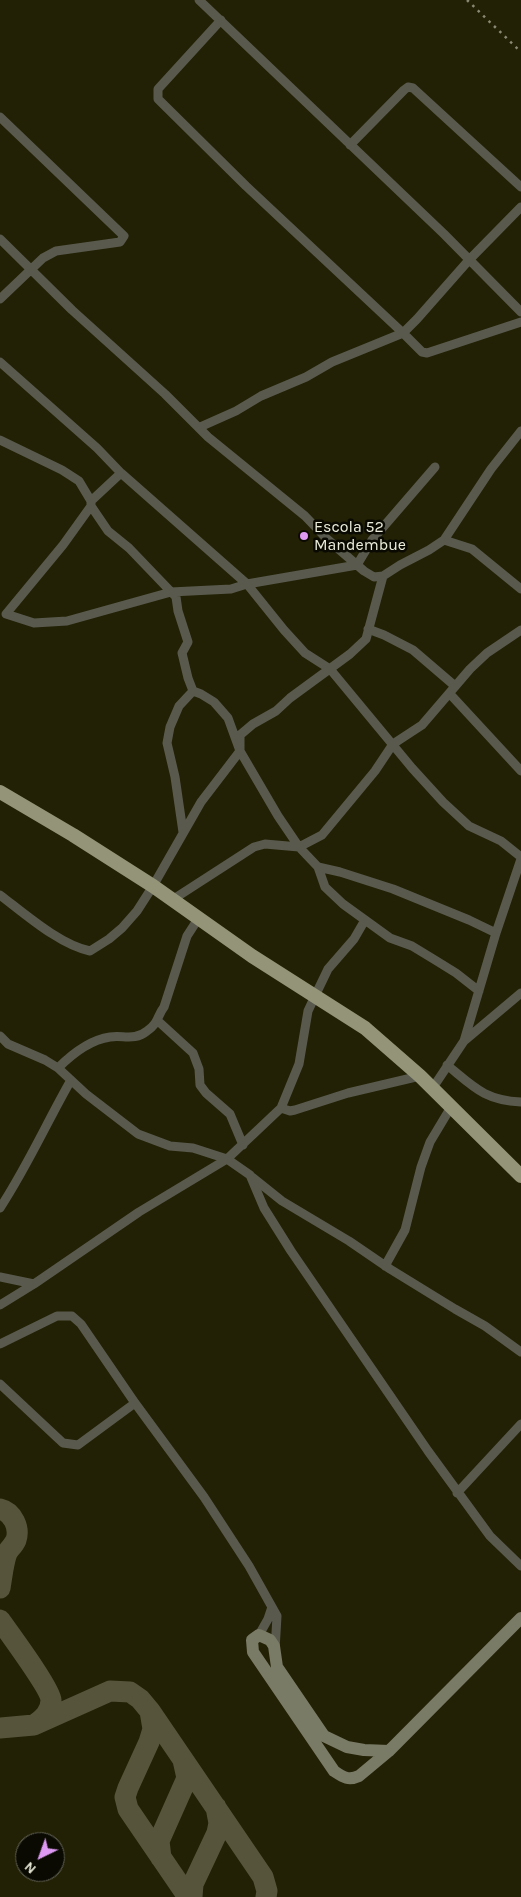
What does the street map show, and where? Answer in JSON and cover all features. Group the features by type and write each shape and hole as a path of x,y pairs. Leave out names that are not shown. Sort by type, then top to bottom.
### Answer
{"main road":[{"path":"1,794 73,835 153,886 198,919 365,1028 420,1076 521,1176"}],"street":[{"path":"199,0 350,144 521,312"},
{"path":"221,20 158,89 158,99 246,186 422,352 427,353 521,322"},
{"path":"350,144 404,90 408,87 413,88 521,187"},
{"path":"0,117 124,236 120,242 56,251 30,268 0,299"},
{"path":"200,427 236,411 262,396 306,378 332,362 403,333 469,260 521,208"},
{"path":"0,239 72,310 166,394 208,437 305,516 357,566 374,577 383,576 444,540 491,469 521,431"},
{"path":"0,362 247,584 305,653 330,669 430,789 462,820 469,826 501,841 521,858 517,886 496,933 468,1022 464,1041"},
{"path":"0,440 67,473 79,481 108,531 129,548 176,597 178,611 188,642 182,654 193,692"},
{"path":"357,566 372,540 435,467"},
{"path":"121,472 91,504 63,545 2,616 34,623 68,621 171,592 231,589 247,584 357,566"},
{"path":"444,540 472,549 521,589"},
{"path":"0,895 37,924 78,948 90,951 109,939 122,928 153,886 201,802 240,751 240,735 252,724 276,711 290,698 350,654 366,639 383,576"},
{"path":"368,630 384,635 413,650 455,686"},
{"path":"172,900 254,847 265,844 299,847 322,835 375,771 393,744 422,725 470,669 487,653 521,630"},
{"path":"193,692 201,694 214,702 228,718 240,751 299,847 318,867 325,888 343,904 390,938 412,946 456,973 479,991"},
{"path":"183,832 175,777 167,744 170,727 179,706 193,692"},
{"path":"450,694 521,771"},
{"path":"318,867 394,889 496,933"},
{"path":"58,1068 80,1049 110,1037 135,1038 146,1032 158,1021 187,936 198,919"},
{"path":"0,1304 34,1284 139,1212 228,1159 281,1108 299,1064 308,1011 328,969 354,939 365,920"},
{"path":"432,1089 464,1041 521,993"},
{"path":"158,1021 193,1053 199,1069 200,1085 206,1093 230,1114 243,1145"},
{"path":"0,1036 8,1044 45,1060 58,1068 86,1094 138,1134 170,1146 193,1148 228,1159 282,1201 485,1326 521,1352"},
{"path":"447,1065 485,1095 495,1099 521,1102"},
{"path":"281,1108 290,1111 295,1110 348,1093 420,1076"},
{"path":"0,1208 17,1182 45,1125 71,1080"},
{"path":"385,1266 405,1230 421,1167 430,1142 452,1107"},
{"path":"250,1175 264,1208 291,1251 458,1493 490,1536 521,1566"},
{"path":"0,1277 34,1284"},
{"path":"0,1344 57,1316 72,1316 81,1324 134,1403 204,1497 249,1566 277,1619 274,1653"},
{"path":"0,1384 63,1442 71,1445 78,1445 134,1403"},
{"path":"458,1493 521,1424"},
{"path":"272,1607 259,1635 252,1640 253,1652 334,1771 348,1779 359,1776 389,1751 521,1618"},
{"path":"259,1635 270,1640 274,1646 277,1666 324,1736 347,1747 389,1751"}],"taxiway":[{"path":"0,1509 9,1513 17,1531 16,1540 6,1557 0,1588"},
{"path":"0,1620 37,1673 51,1700 50,1708 46,1715 34,1725"},
{"path":"0,1728 34,1725 110,1691 130,1692 140,1699 150,1711 263,1877 267,1891 266,1897"},
{"path":"150,1711 153,1729 125,1797 128,1809 188,1897"},
{"path":"161,1858 159,1841 187,1778 183,1760"},
{"path":"192,1897 193,1884 217,1833 219,1823 216,1807"}],"railway":[{"path":"467,0 521,52"}],"place":[{"name":"Escola 52 Mandembue","path":"304,536"}]}
